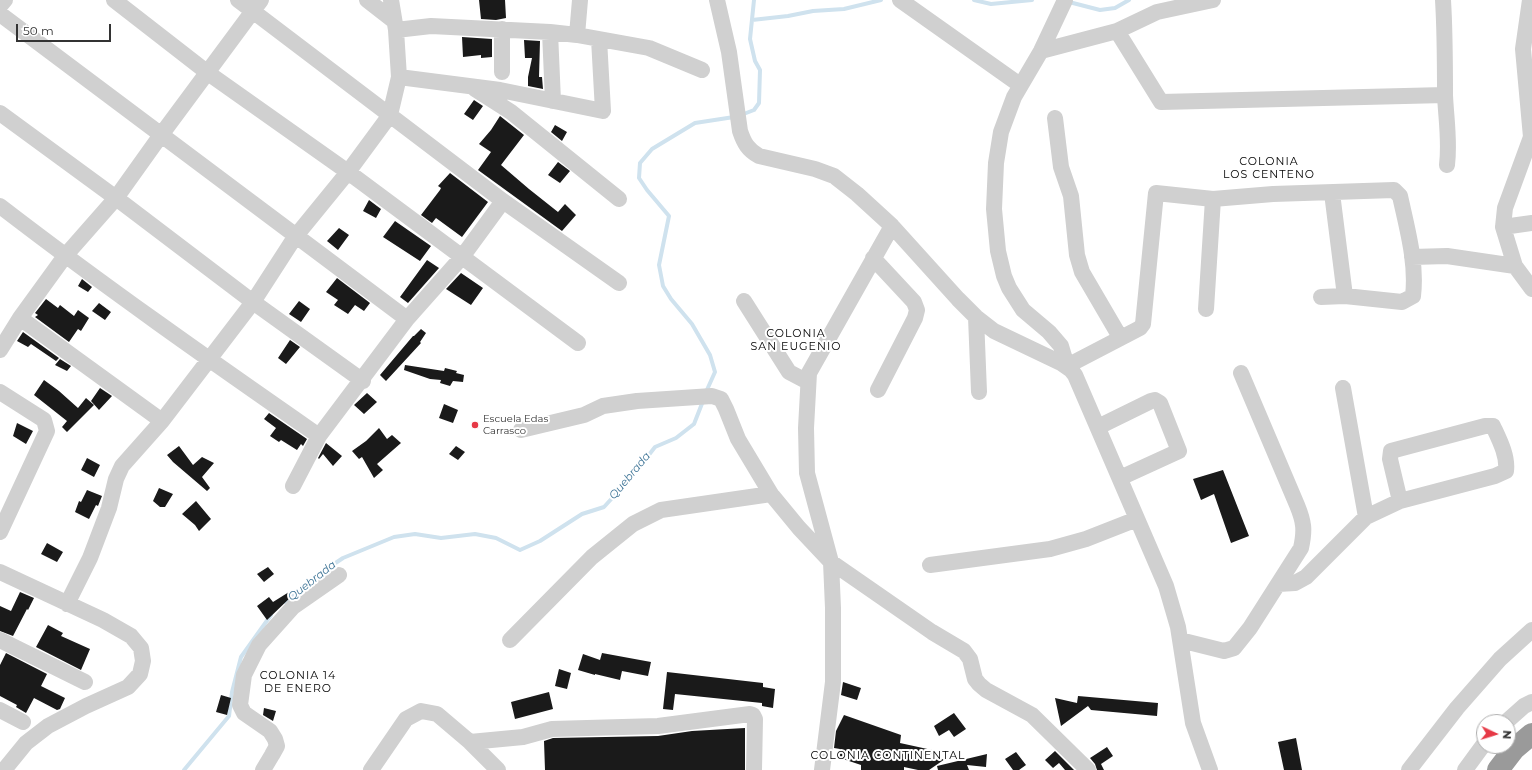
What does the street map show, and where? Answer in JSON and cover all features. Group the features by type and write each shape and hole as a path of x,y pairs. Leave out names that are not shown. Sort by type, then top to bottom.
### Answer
{"highway":[{"path":"1498,770 1514,749 1532,734"},
{"path":"1510,770 1525,753 1532,749"}],"street":[{"path":"0,6 4,0"},
{"path":"114,0 208,73 348,172 578,343"},
{"path":"238,0 257,6 390,115 503,201 619,283"},
{"path":"367,0 395,25 550,32 577,35 649,48 702,70"},
{"path":"67,604 90,558 109,508 116,479 122,466 162,421 253,302 296,236 348,172 390,115 399,77 395,25 391,0"},
{"path":"577,35 580,0"},
{"path":"717,0 720,19 726,38 740,131 743,140 751,152 759,156 815,169 834,176 857,194 892,226 976,317 994,331 1067,366 1075,375 1166,586 1178,627 1193,723 1210,770"},
{"path":"900,0 1020,85"},
{"path":"1041,51 1117,31 1157,12 1213,0"},
{"path":"1443,0 1445,32 1445,95 1449,152 1447,165"},
{"path":"1530,0 1528,49 1531,137 1505,208 1503,227 1515,266 1532,289"},
{"path":"0,350 20,318 65,256 116,198 257,6"},
{"path":"1062,6 1041,51 1020,85 1001,132 998,148 994,209 998,251 1004,276 1015,299 1023,310 1061,346 1067,366"},
{"path":"0,14 408,320"},
{"path":"502,30 502,72"},
{"path":"1117,31 1161,102 1445,95"},
{"path":"550,32 553,101"},
{"path":"399,77 500,90 603,111 599,39"},
{"path":"470,86 511,112 619,199"},
{"path":"0,113 116,198 253,302 363,381"},
{"path":"1055,118 1062,168 1071,196 1077,255 1082,272 1120,337"},
{"path":"1067,366 1120,337 1140,328 1142,324 1156,193 1213,199 1273,194 1394,190 1400,196 1412,257 1414,287 1413,296 1402,302 1345,296 1321,297"},
{"path":"1332,193 1345,296"},
{"path":"1206,309 1213,199"},
{"path":"293,486 319,436 363,381 408,320 462,257 503,201"},
{"path":"0,206 65,256 208,359 319,436"},
{"path":"1503,227 1532,223"},
{"path":"822,770 833,682 834,630 831,562 807,473 806,428 809,373 892,226"},
{"path":"1412,257 1447,256 1515,266"},
{"path":"874,258 914,302 917,310 915,318 878,390"},
{"path":"744,301 789,372 808,382"},
{"path":"976,317 979,392"},
{"path":"20,318 162,421"},
{"path":"1180,640 1224,651 1234,648 1250,628 1301,548 1304,535 1302,518 1241,373"},
{"path":"1343,388 1366,517"},
{"path":"0,392 44,420 47,430 0,532"},
{"path":"521,430 584,415 603,406 637,401 712,396 721,399 738,439 771,494 799,528 831,562 932,632 964,651 970,659 975,679 979,684 986,690 1032,715 1088,770"},
{"path":"1098,427 1151,401 1155,400 1160,403 1179,451 1120,478"},
{"path":"1278,584 1295,583 1306,577 1366,517 1400,501 1495,476 1506,471 1507,463 1493,426 1485,426 1391,451 1390,459 1400,501"},
{"path":"510,640 592,557 633,524 661,510 771,494"},
{"path":"930,565 1050,549 1086,539 1137,519"},
{"path":"0,572 103,620 131,636 141,648 143,661 140,674 128,688 86,706 48,726 26,743 4,770"},
{"path":"263,770 276,746 275,739 270,731 244,713 240,705 244,675 259,645 293,607 339,575"},
{"path":"1409,770 1457,708 1500,660 1532,630"},
{"path":"0,640 85,682"},
{"path":"1515,714 1524,706 1532,702"},
{"path":"0,710 23,722"},
{"path":"371,770 406,719 421,711 437,714 470,742 498,770"},
{"path":"470,742 523,737 552,729 658,726 750,714 753,715 755,719 754,770"},
{"path":"1465,770 1477,754"}],"building":[{"path":"479,0 505,0 506,18 496,20 481,19"},
{"path":"462,37 492,39 492,57 481,58 481,55 463,57"},
{"path":"524,40 540,41 539,77 542,77 543,89 528,86 528,77 532,58 525,58"},
{"path":"474,100 483,106 473,120 464,114"},
{"path":"500,116 524,135 501,165 558,212 565,204 576,215 562,231 478,170 491,152 479,144"},
{"path":"555,125 567,132 562,141 551,132"},
{"path":"558,162 570,171 560,183 548,175"},
{"path":"450,173 488,202 462,237 436,218 432,223 421,215 440,190 441,188 438,186"},
{"path":"369,200 381,209 376,218 363,211"},
{"path":"395,221 431,246 420,261 383,237"},
{"path":"339,228 349,235 338,250 327,241"},
{"path":"427,260 439,268 408,303 400,297"},
{"path":"461,273 483,288 471,305 446,289"},
{"path":"337,278 370,303 364,311 355,305 348,314 334,305 338,300 326,292"},
{"path":"82,279 92,287 88,292 78,286"},
{"path":"46,299 58,308 60,305 74,316 78,310 89,318 81,331 78,329 69,342 35,317 38,315 35,313"},
{"path":"299,301 310,309 301,322 289,314"},
{"path":"99,303 111,312 105,320 92,311"},
{"path":"421,329 426,333 420,342 421,343 386,381 380,375 413,336"},
{"path":"23,332 59,358 56,361 31,344 28,347 17,341"},
{"path":"290,340 300,347 286,364 278,358"},
{"path":"60,359 71,366 67,371 55,365"},
{"path":"405,365 444,371 445,368 457,371 456,373 464,375 463,382 453,381 450,386 440,383 441,380 430,379 404,370"},
{"path":"44,380 78,408 86,398 94,405 67,432 62,427 67,421 34,395"},
{"path":"100,388 112,396 99,410 91,401"},
{"path":"367,393 377,402 364,414 354,405"},
{"path":"444,404 458,410 453,423 439,418"},
{"path":"269,413 307,439 303,446 301,444 297,450 281,440 279,442 270,436 276,428 264,419"},
{"path":"17,423 33,431 26,444 13,436"},
{"path":"379,428 387,439 392,435 401,443 377,464 383,470 374,478 362,457 359,459 352,451 366,441"},
{"path":"326,443 342,456 333,466 323,454 319,459 318,458"},
{"path":"179,446 193,465 202,457 214,463 202,477 210,488 207,491 167,455"},
{"path":"456,446 465,452 458,460 449,454"},
{"path":"87,458 100,465 94,477 81,470"},
{"path":"1223,470 1249,536 1231,543 1214,494 1201,500 1193,479"},
{"path":"159,488 173,494 165,507 160,507 153,501"},
{"path":"87,490 102,496 98,506 96,505 89,519 75,512 79,501 81,502"},
{"path":"196,501 211,519 199,531 195,525 182,514"},
{"path":"47,543 63,552 57,562 41,554"},
{"path":"268,567 274,574 264,582 257,574"},
{"path":"20,592 34,598 13,636 0,631 0,606 11,611"},
{"path":"289,592 292,596 267,620 257,606 269,597 273,602"},
{"path":"48,625 63,633 61,636 90,649 81,670 36,647"},
{"path":"6,653 47,674 41,686 65,698 60,709 57,710 34,698 26,713 16,707 17,705 0,696 0,665"},
{"path":"602,653 651,662 648,676 622,671 620,680 578,670 583,654 600,660"},
{"path":"559,669 571,673 567,689 555,686"},
{"path":"667,672 763,683 763,687 775,689 773,708 762,706 762,703 675,694 673,710 663,709"},
{"path":"843,682 861,688 857,700 841,695"},
{"path":"549,692 553,709 515,719 511,702"},
{"path":"221,695 231,698 227,715 216,712"},
{"path":"1078,696 1158,703 1157,716 1091,710 1088,706 1061,726 1055,698 1077,703"},
{"path":"264,708 276,711 273,721 263,715"},
{"path":"954,713 966,729 954,737 949,730 939,736 934,726"},
{"path":"844,715 901,735 900,743 932,750 930,760 945,759 929,770 918,770 904,767 904,770 861,770 861,765 837,757 840,749 834,748 836,731"},
{"path":"745,728 745,770 545,770 544,741 553,738 658,736 692,731"},
{"path":"1296,738 1302,770 1284,770 1278,742"},
{"path":"1107,747 1113,756 1101,764 1104,770 1097,770 1095,764 1090,758"},
{"path":"1055,751 1074,770 1065,770 1059,763 1053,768 1045,760"},
{"path":"1016,752 1026,765 1019,770 1013,770 1005,759"},
{"path":"987,754 986,767 967,765 969,770 938,770 937,766"}],"waterway":[{"name":"Quebrada","path":"741,115 754,110 759,103 760,70 755,61 750,39 754,0"},
{"path":"752,20 788,16 813,11 844,9 881,0"},
{"path":"974,0 991,4 1032,0"},
{"path":"1069,2 1100,10 1115,8 1129,0"},
{"name":"Quebrada","path":"706,392 715,372 710,355 692,324 671,299 663,286 659,265 669,216 639,178 640,163 652,149 695,123 734,117"},
{"name":"Quebrada","path":"285,602 313,578 343,558 394,537 415,534 441,538 475,534 496,538 520,550 540,541 582,514 604,507 634,474 655,447 676,438 694,424 703,401"},
{"name":"Quebrada","path":"184,770 229,716 232,692 241,657 271,615"}],"place":[{"name":"Escuela Edas Carrasco","path":"475,425"}],"district":[{"name":"COLONIA LOS CENTENO","path":"1269,168"},
{"name":"COLONIA SAN EUGENIO","path":"796,340"},
{"name":"COLONIA 14 DE ENERO","path":"298,682"},
{"name":"COLONIA CONTINENTAL","path":"888,756"}]}
